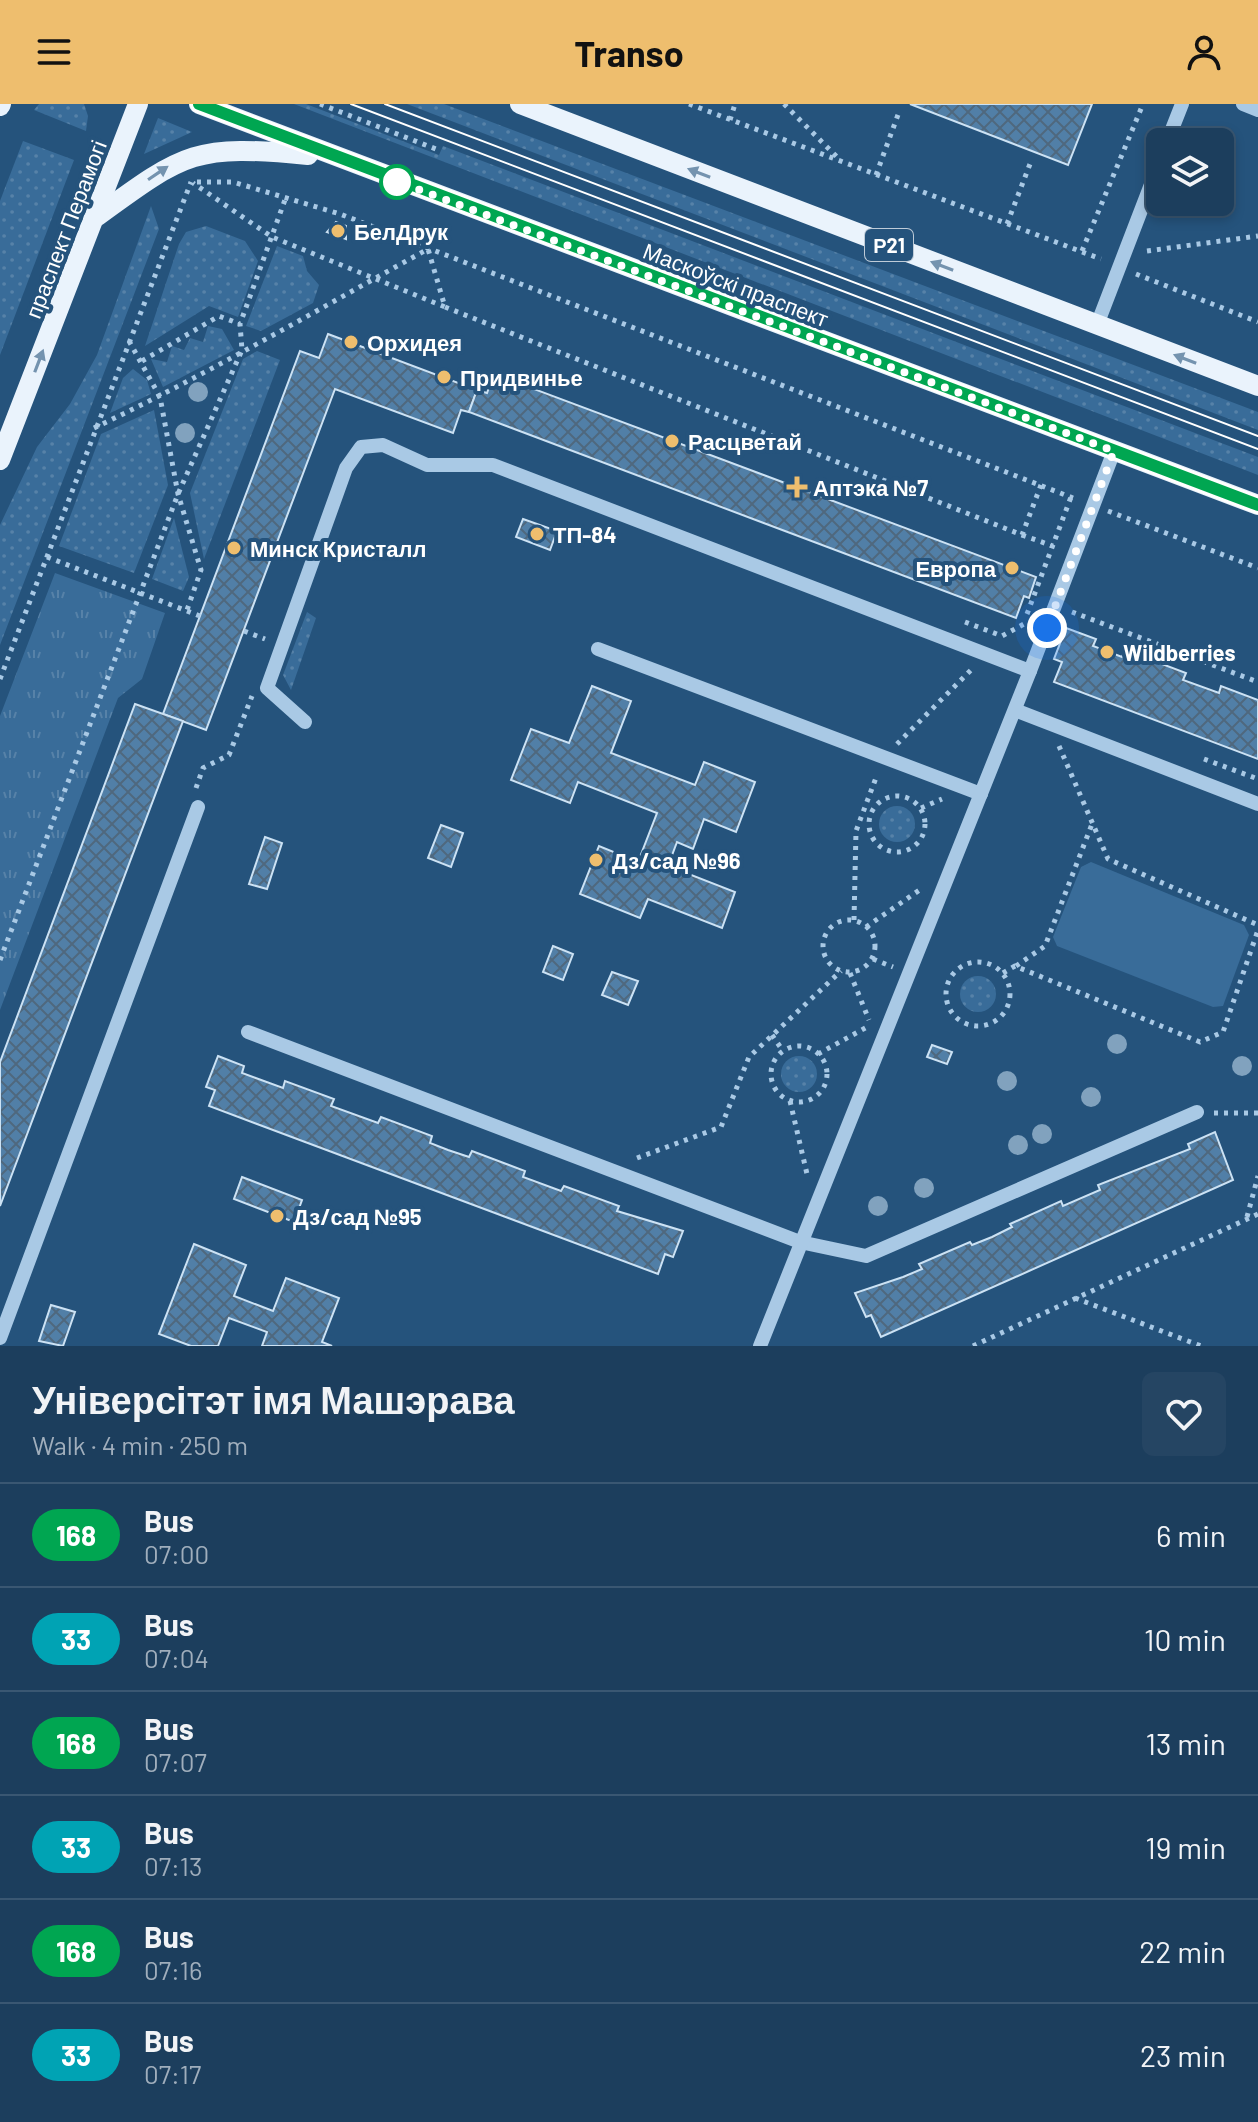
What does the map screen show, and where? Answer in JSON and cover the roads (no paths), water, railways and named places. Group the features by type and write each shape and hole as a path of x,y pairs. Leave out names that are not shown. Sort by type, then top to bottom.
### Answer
{"main road":[{"name":"праспект Перамогі","path":"0,460 138,104"},
{"name":"Маскоўскі праспект","path":"199,104 332,157 1258,505"},
{"name":"Р21","path":"520,104 1258,386"},
{"path":"95,218 162,170 203,152 230,149 332,157"}],"street":[{"path":"1173,128 1182,104"},
{"path":"1243,104 1258,110"},
{"path":"1097,325 1146,197"},
{"path":"305,722 267,688 346,468 361,447 383,445 427,465 493,465 1030,671"},
{"path":"764,1345 800,1242 1015,710 1114,451"},
{"path":"598,649 981,794"},
{"path":"1015,710 1258,804"},
{"path":"0,1338 195,802"},
{"path":"248,1032 800,1242 866,1256 1197,1112"}],"tram line":[{"path":"351,104 1258,449"},
{"path":"385,104 1258,436"}],"place":[{"name":"БелДрук","path":"338,231"},
{"name":"Орхидея","path":"351,342"},
{"name":"Придвинье","path":"444,377"},
{"name":"Расцветай","path":"672,441"},
{"name":"Аптэка №7","path":"797,487"},
{"name":"ТП-84","path":"537,534"},
{"name":"Минск Кристалл","path":"234,548"},
{"name":"Европа","path":"1012,568"},
{"name":"Wildberries","path":"1107,652"},
{"name":"Дз/сад №96","path":"596,860"},
{"name":"Дз/сад №95","path":"277,1216"}]}
